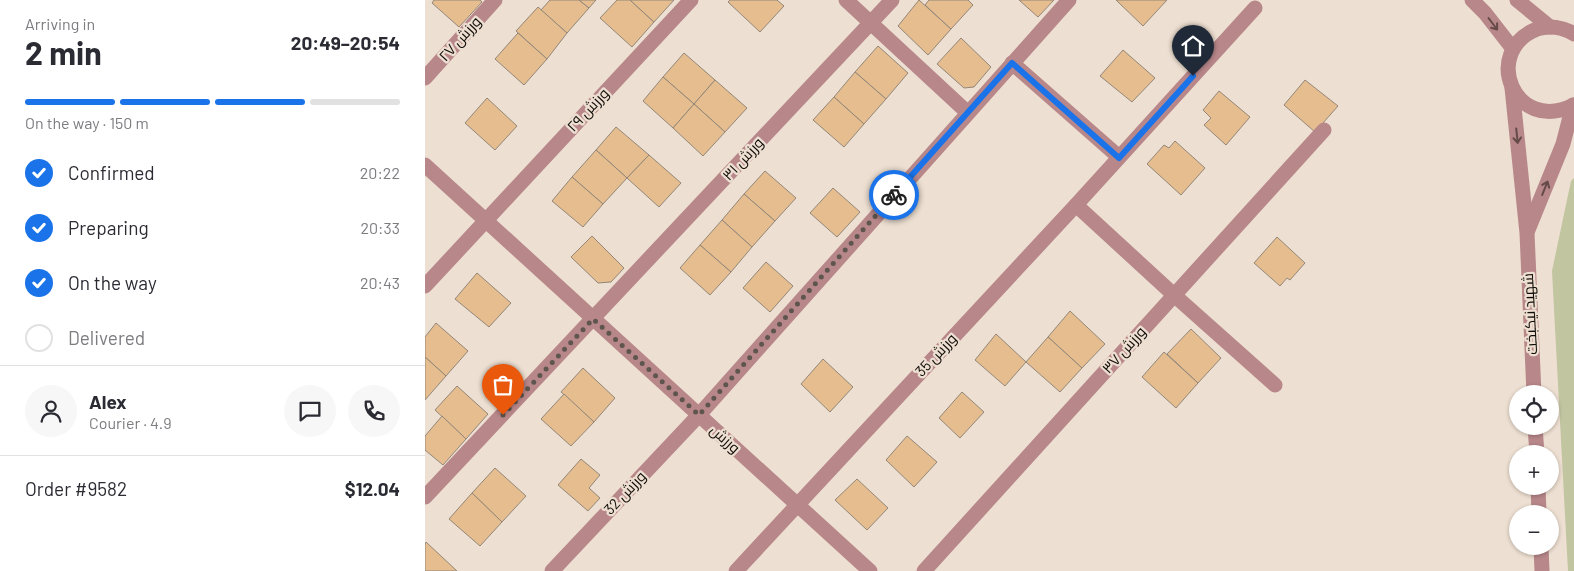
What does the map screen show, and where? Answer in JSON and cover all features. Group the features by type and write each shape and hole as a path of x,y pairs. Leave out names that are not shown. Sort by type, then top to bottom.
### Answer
{"street":[{"name":"ورزش ۲۷","path":"425,78 495,0"},
{"name":"ورزش ۲۹","path":"425,286 691,0"},
{"path":"846,0 968,112"},
{"name":"ورزش ۳۱","path":"425,497 893,0"},
{"name":"ورزش 32","path":"552,571 699,415 1069,0"},
{"path":"1472,0 1485,13 1513,49 1520,40 1539,28 1561,28 1573,32"},
{"path":"1517,0 1550,27"},
{"name":"ورزش 35","path":"736,571 1076,205 1255,8"},
{"name":"شهید نیکبخت","path":"1513,49 1508,75 1512,88 1527,233 1534,385"},
{"path":"1012,63 1119,158"},
{"path":"1512,88 1520,99 1532,108 1545,112 1560,111 1574,105"},
{"path":"1527,233 1563,144 1574,105"},
{"name":"ورزش ۳۷","path":"924,571 1324,130"},
{"name":"ورزش","path":"425,165 870,571"},
{"path":"1076,205 1275,385"},
{"path":"1541,555 1542,571"}],"green space":[{"path":"1574,178 1574,571 1568,571 1552,271 1571,181"}],"building":[{"path":"434,0 480,0 482,2 459,27 432,3"},
{"path":"550,0 579,0 589,8 567,33 541,10"},
{"path":"579,0 596,0 589,8"},
{"path":"617,0 630,0 654,22 632,47 600,18"},
{"path":"630,0 674,0 654,22"},
{"path":"730,0 777,0 784,6 760,32 728,2"},
{"path":"919,0 951,29 928,55 898,26"},
{"path":"929,0 968,0 973,5 951,29 925,5"},
{"path":"1019,0 1054,0 1038,17"},
{"path":"1116,0 1167,0 1143,26"},
{"path":"538,7 567,33 547,59 516,31"},
{"path":"518,33 547,59 524,85 495,59"},
{"path":"961,38 991,67 974,87 964,88 937,64"},
{"path":"878,46 908,73 886,99 855,72"},
{"path":"1123,50 1155,78 1132,102 1100,76"},
{"path":"684,53 715,80 694,104 663,77"},
{"path":"855,72 886,99 864,124 834,97"},
{"path":"663,77 694,104 673,128 643,101"},
{"path":"715,80 747,108 725,132 694,104"},
{"path":"1305,80 1338,106 1315,132 1284,105"},
{"path":"1219,91 1250,117 1226,145 1204,125 1211,118 1203,110"},
{"path":"834,97 864,124 844,147 813,120"},
{"path":"487,98 517,126 495,150 465,123"},
{"path":"694,104 725,132 703,156 673,128"},
{"path":"616,127 649,155 627,178 596,150"},
{"path":"1175,141 1205,168 1181,195 1147,164 1164,145 1169,148"},
{"path":"596,150 627,178 603,204 572,177"},
{"path":"649,155 681,183 659,207 627,178"},
{"path":"765,171 796,198 775,221 744,194"},
{"path":"572,177 603,204 583,227 552,201"},
{"path":"833,188 860,212 837,237 810,213"},
{"path":"744,194 775,221 752,247 722,220"},
{"path":"722,220 752,247 731,272 700,245"},
{"path":"592,236 624,268 611,282 598,283 571,257"},
{"path":"1277,237 1305,263 1290,280 1287,278 1280,286 1254,263"},
{"path":"700,245 731,272 710,295 680,268"},
{"path":"766,262 793,286 770,312 743,288"},
{"path":"477,273 511,303 489,327 455,299"},
{"path":"1070,311 1105,344 1082,368 1048,337"},
{"path":"436,323 468,351 446,376 425,357 425,337"},
{"path":"1191,329 1221,358 1198,383 1167,354"},
{"path":"996,334 1026,362 1005,386 975,360"},
{"path":"1048,337 1082,368 1060,392 1026,362"},
{"path":"1164,352 1198,383 1176,408 1142,377"},
{"path":"425,357 446,376 425,400"},
{"path":"823,359 853,387 830,412 801,384"},
{"path":"583,368 615,398 594,422 561,392"},
{"path":"457,386 488,414 466,439 435,410"},
{"path":"962,392 984,412 960,438 939,418"},
{"path":"564,394 594,422 571,446 541,419"},
{"path":"442,416 466,439 443,465 425,450 425,436"},
{"path":"907,436 937,462 914,487 886,460"},
{"path":"581,459 600,475 589,488 600,498 588,511 558,485"},
{"path":"495,468 526,496 502,522 472,493"},
{"path":"857,479 888,508 867,530 835,500"},
{"path":"472,493 502,522 480,546 449,519"},
{"path":"426,542 457,571 425,571"}],"way so far":[{"path":"503,415 593,319 699,415 894,195"}],"route":[{"path":"894,195 1012,63 1119,158 1193,76"}]}
